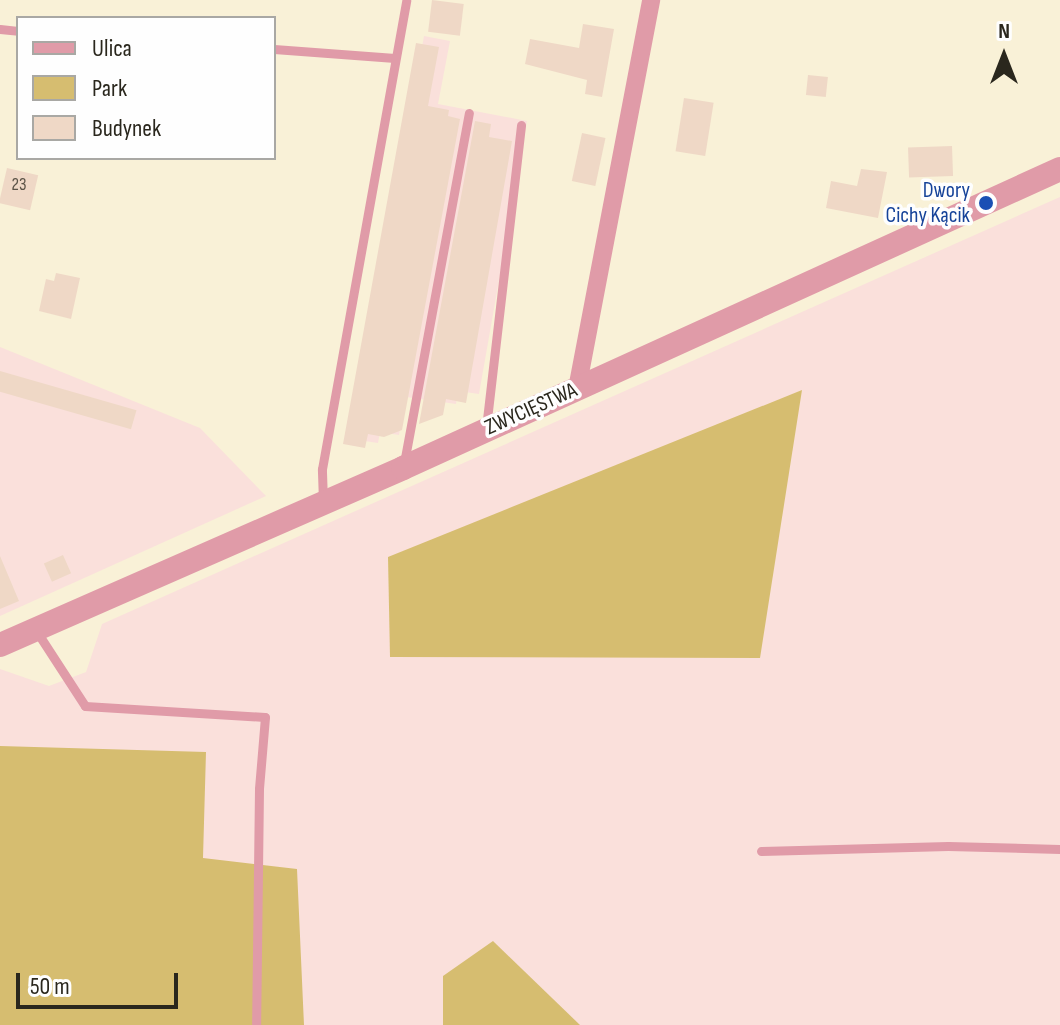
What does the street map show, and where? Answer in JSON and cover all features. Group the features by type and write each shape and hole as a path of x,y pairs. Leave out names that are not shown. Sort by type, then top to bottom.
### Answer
{"street":[{"path":"577,389 651,0"},
{"name":"ZWYCIĘSTWA","path":"0,645 403,468 1060,169"}],"lane":[{"path":"323,501 322,469 406,0"},
{"path":"276,49 395,58"},
{"path":"403,468 469,113"},
{"path":"486,429 521,125"},
{"path":"36,629 71,689 85,706 265,717 259,789 256,1025"},
{"path":"761,851 948,846 1060,849"}],"shaded area":[{"path":"424,36 450,41 438,104 527,121 479,394 458,391 456,404 406,397 399,435 380,432 378,443 351,439"},
{"path":"1060,197 1060,1025 0,1025 0,669 49,686 86,672 102,624"},
{"path":"0,347 200,428 266,496 0,616"}],"green space":[{"path":"802,390 760,658 390,657 388,557"},
{"path":"0,746 206,752 203,858 297,869 304,1025 0,1025"},
{"path":"493,941 580,1025 443,1025 443,976"}],"building":[{"path":"432,0 464,4 460,36 428,32"},
{"path":"583,24 614,29 602,97 585,94 587,80 525,64 530,39 579,48"},
{"path":"416,43 439,47 428,106 449,110 448,116 460,119 402,430 384,437 368,434 365,448 343,444"},
{"path":"808,75 828,77 826,97 806,95"},
{"path":"684,98 714,103 705,156 676,151"},
{"path":"475,121 491,124 489,137 512,141 466,403 446,399 443,415 419,424"},
{"path":"582,133 605,138 595,186 572,181"},
{"path":"952,146 953,176 909,178 908,148"},
{"path":"7,168 38,175 30,210 0,203"},
{"path":"861,169 887,172 878,218 826,208 831,181 857,186"},
{"path":"56,273 80,278 71,319 39,311 46,279 54,281"},
{"path":"0,371 136,410 131,429 0,392"},
{"path":"63,555 71,573 52,582 44,564"},
{"path":"0,556 19,601 0,609"}],"place":[{"name":"Dwory Cichy Kącik","path":"986,203"}]}
